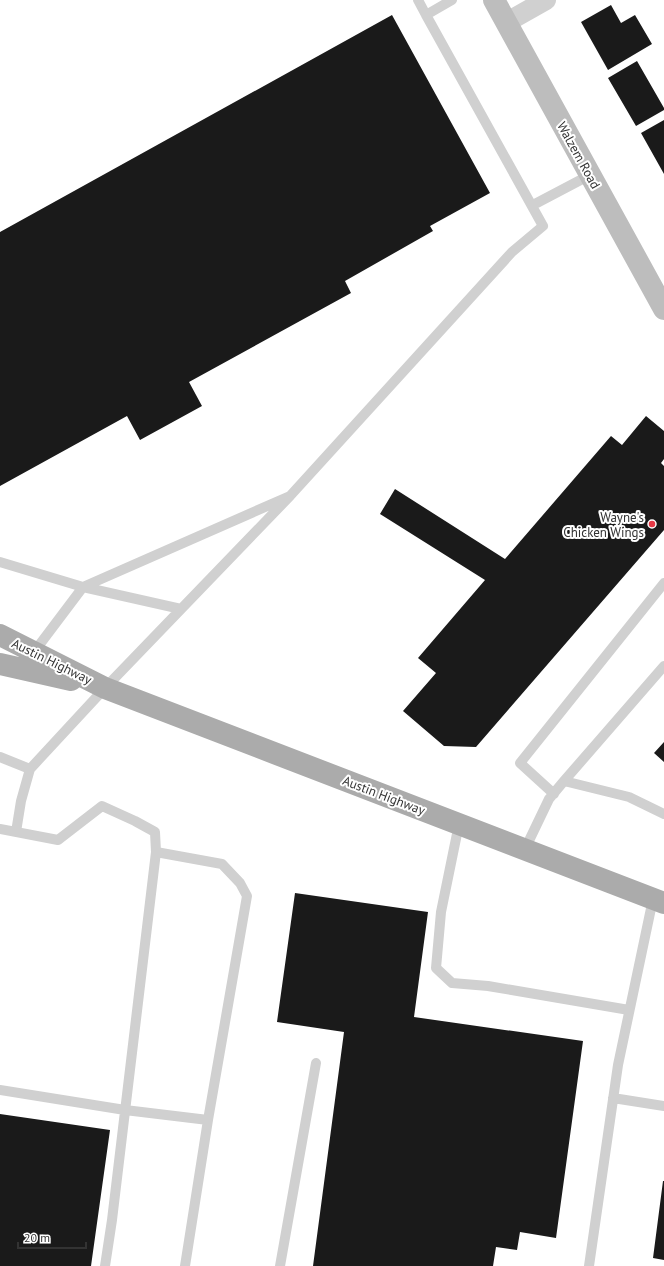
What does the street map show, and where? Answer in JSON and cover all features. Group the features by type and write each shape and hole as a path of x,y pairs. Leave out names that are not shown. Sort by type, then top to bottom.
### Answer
{"main road":[{"name":"Walzem Road","path":"494,0 664,309"},
{"name":"Austin Highway","path":"0,635 105,688 659,901"},
{"name":"Austin Highway","path":"0,664 105,688"}],"street":[{"path":"507,22 546,0"}],"lane":[{"path":"16,832 21,801 30,769 105,688 290,496 512,252 543,226 418,0"},
{"path":"426,15 452,0"},
{"path":"532,205 590,175"},
{"path":"34,652 83,587 290,496"},
{"path":"0,562 83,587 181,609"},
{"path":"554,794 520,763 664,583"},
{"path":"525,849 549,799 664,666"},
{"path":"0,757 30,769"},
{"path":"564,781 629,797 664,814"},
{"path":"0,829 58,840 102,806 155,832 156,852 112,1220 105,1266"},
{"path":"459,824 441,912 436,968 452,984 488,986 630,1010"},
{"path":"156,852 222,864 240,883 247,896 208,1120 185,1266"},
{"path":"589,1266 618,1065 630,1010 659,901"},
{"path":"280,1266 316,1063"},
{"path":"0,1090 125,1110 208,1120"},
{"path":"613,1098 664,1106"}],"building":[{"path":"611,5 621,23 635,15 652,44 608,70 581,22"},
{"path":"392,15 490,193 430,226 433,231 345,281 351,293 189,382 202,406 140,440 127,416 0,486 0,232"},
{"path":"637,61 664,110 636,126 608,78"},
{"path":"664,120 664,174 641,133"},
{"path":"646,416 664,431 664,459 661,463 664,466 664,530 476,747 444,746 403,711 436,673 418,658 485,580 380,514 395,489 505,559 611,436 622,445"},
{"path":"664,742 664,762 654,753"},
{"path":"295,893 428,912 414,1017 583,1041 556,1238 520,1232 517,1250 496,1247 493,1266 313,1266 344,1032 277,1022"},
{"path":"0,1114 110,1130 91,1266 0,1266"},
{"path":"664,1181 664,1260 653,1258"}],"place":[{"name":"Wayne's Chicken Wings","path":"652,524"}]}
